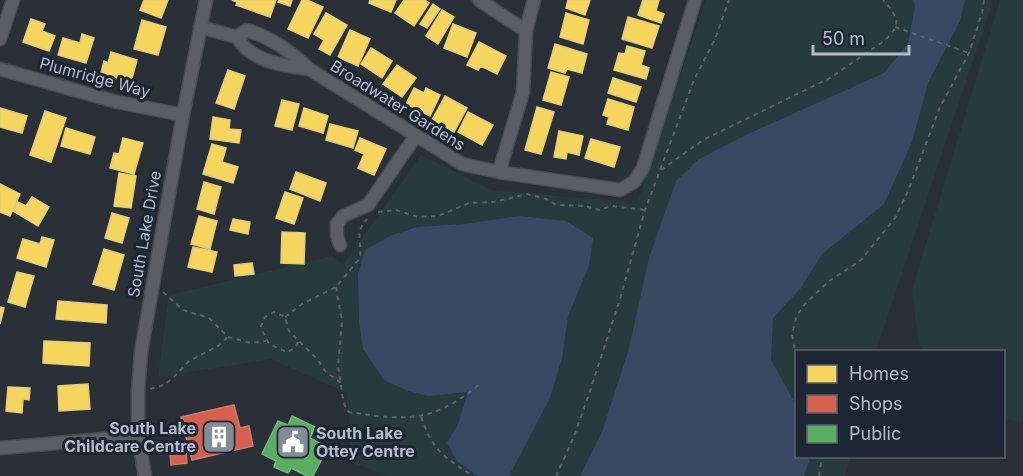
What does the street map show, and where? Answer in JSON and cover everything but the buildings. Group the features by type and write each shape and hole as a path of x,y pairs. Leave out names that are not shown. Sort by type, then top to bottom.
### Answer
{"street":[{"path":"0,39 13,0"},
{"name":"South Lake Drive","path":"145,476 138,436 138,392 144,329 206,0"},
{"path":"479,0 526,31"},
{"path":"499,172 523,92 526,31 534,0"},
{"name":"Broadwater Gardens","path":"237,37 247,30 282,46 309,69 415,137 462,164 499,172 620,190 634,182 643,168 695,0"},
{"name":"Broadwater Gardens","path":"200,27 237,37 243,47 270,61 290,67 309,69"},
{"name":"Plumridge Way","path":"0,69 117,102 183,115"},
{"path":"340,245 337,224 344,216 368,205 415,137"},
{"path":"0,448 138,436"}],"path":[{"path":"556,476 573,439 588,397 620,299 645,210 694,80 715,39 729,0"},
{"path":"660,170 703,140 830,78 884,41 896,27 897,22 896,17 883,0"},
{"path":"795,351 792,334 797,315 820,288 860,261 895,218 908,191 940,107 969,53 984,0"},
{"path":"896,27 969,53"},
{"path":"285,317 302,304 336,287 360,258 359,233 361,226 372,213 396,210 418,217 438,216 469,203 495,202 527,194 538,196 557,205 585,206 599,210 612,206 645,210"},
{"path":"336,287 342,321 338,366 346,409 349,412 380,416 421,417 453,404 480,383"},
{"path":"160,292 171,298 183,310 209,318 228,337 251,343 267,341"},
{"path":"285,317 274,312 265,317 261,326 267,341 272,347 287,352 298,342"},
{"path":"285,317 288,331 296,336 298,342 317,359 331,377 341,383"},
{"path":"138,392 164,385 189,361 218,346 228,337"},
{"path":"421,417 434,446 444,456 473,476"},
{"path":"819,476 822,458"}],"green space":[{"path":"706,0 993,0 876,350 795,350 795,458 850,458 845,476 390,476 352,463 347,393 271,359 158,377 169,295 332,256 343,265 421,155 491,190 637,203"},
{"path":"1000,0 1023,0 1023,422 1005,419 1005,350 925,350 919,345 912,290"}],"water":[{"path":"913,0 965,0 960,21 928,83 912,142 884,204 822,254 801,288 773,318 771,360 795,403 795,458 808,458 809,461 804,476 580,476 602,432 628,352 649,258 676,181 699,159 750,133 884,73 908,43 915,6"},
{"path":"519,216 566,221 593,238 589,266 568,316 562,358 550,398 509,476 478,476 457,461 447,443 458,424 468,392 428,396 408,391 384,380 363,349 359,322 358,274 365,250 390,236 417,227 465,224"}],"place":[{"name":"South Lake Childcare Centre","path":"219,437"},
{"name":"South Lake Ottey Centre","path":"293,442"}]}
